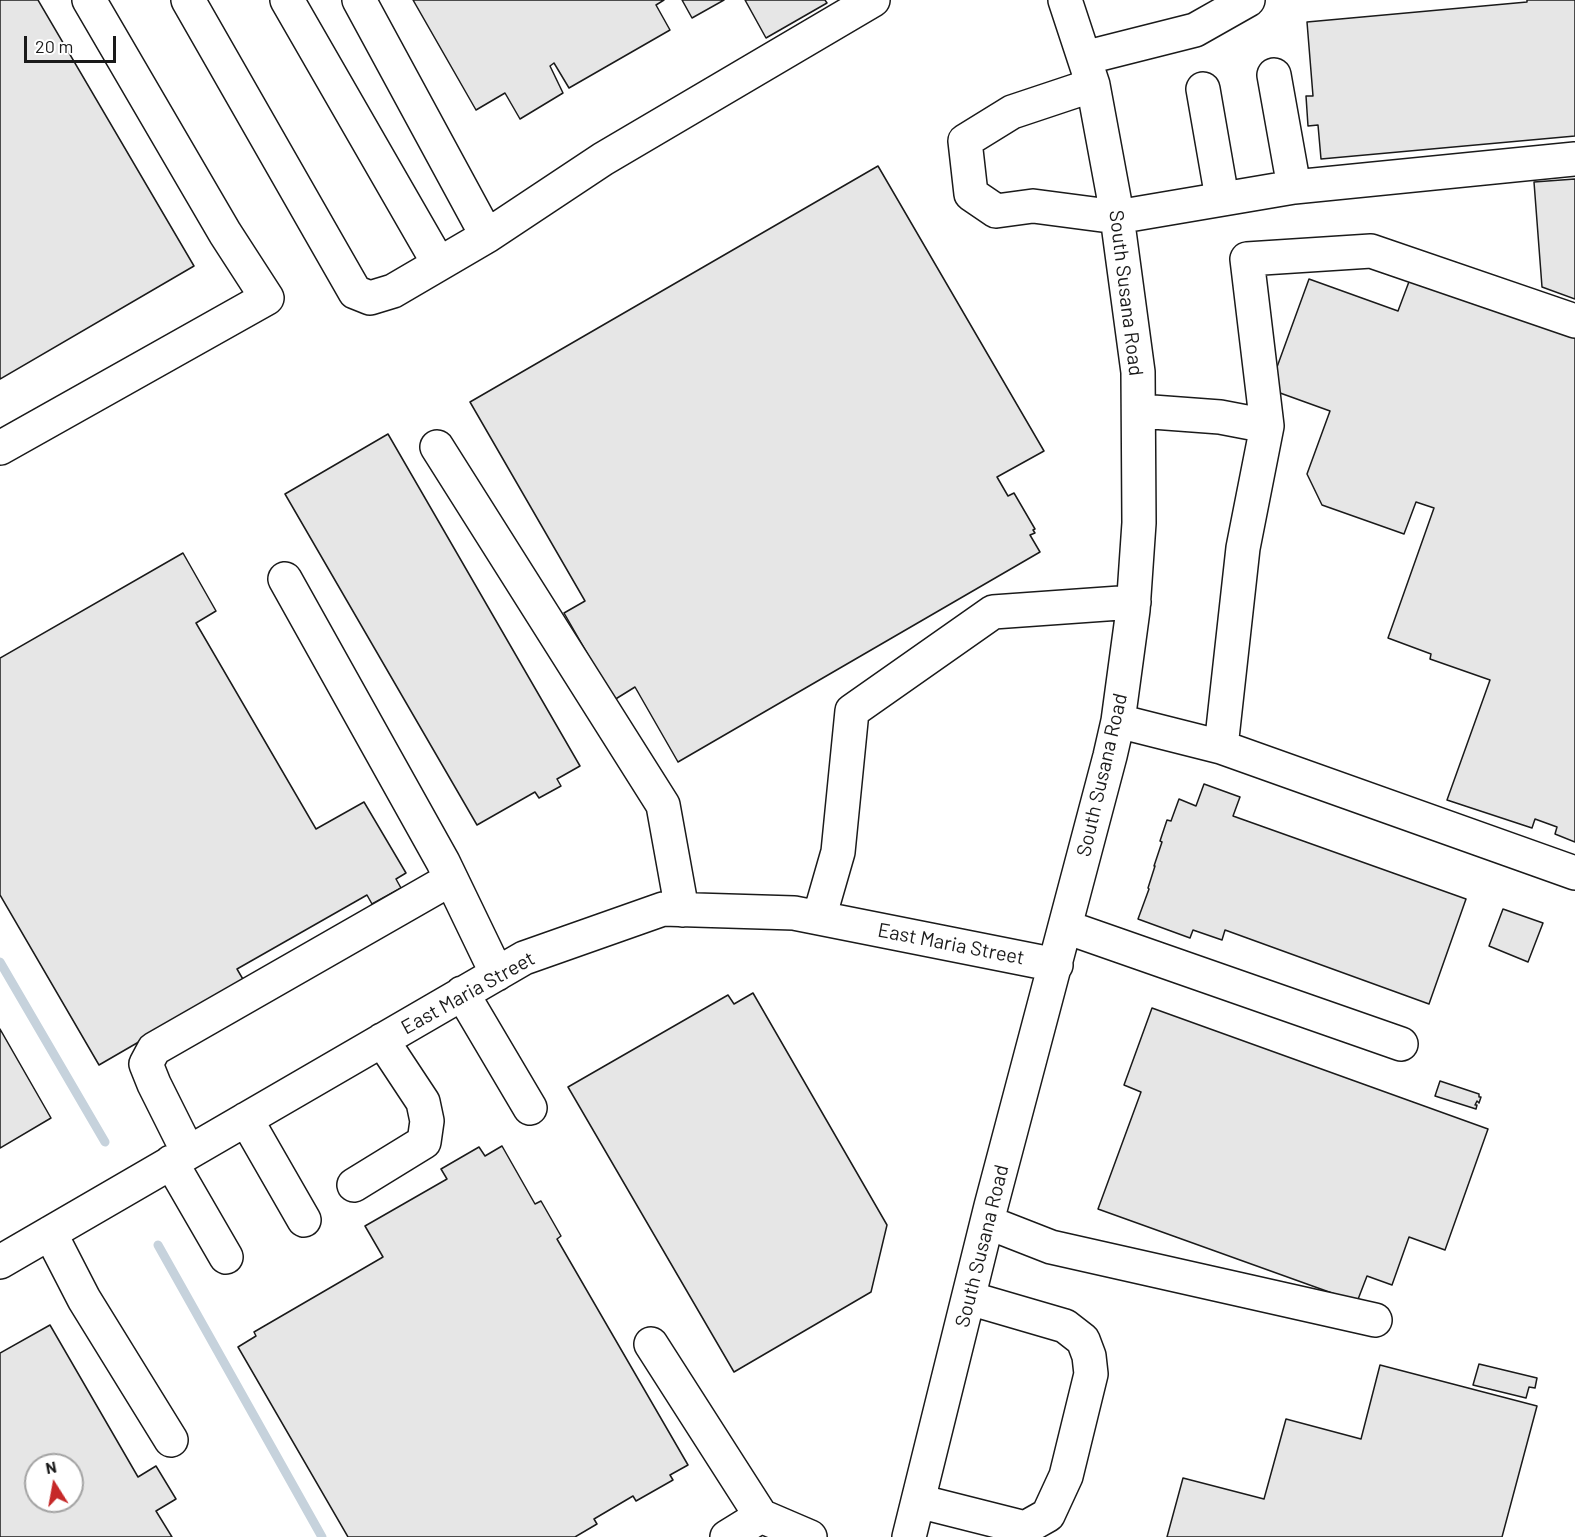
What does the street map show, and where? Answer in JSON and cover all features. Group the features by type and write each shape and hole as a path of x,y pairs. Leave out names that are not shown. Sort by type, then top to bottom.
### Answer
{"street":[{"path":"0,448 267,298 225,233 89,0"},
{"path":"188,0 355,292 370,298 393,291 487,236 603,159 873,0"},
{"path":"287,0 439,264"},
{"path":"359,0 487,236"},
{"name":"South Susana Road","path":"909,1537 987,1222 1066,927 1118,721 1134,602 1139,523 1138,372 1118,217 1089,71 1065,0"},
{"path":"1248,0 1195,30 1089,71 1012,112 965,141 971,194 996,211 1033,206 1118,217 1294,187 1575,159"},
{"path":"1274,75 1294,187"},
{"path":"1203,89 1222,198"},
{"path":"1221,747 1243,548 1267,426 1247,259 1371,251 1575,321"},
{"path":"1138,411 1220,417 1267,426"},
{"path":"437,447 663,805 682,910"},
{"path":"285,579 451,879 497,974"},
{"path":"819,918 838,852 852,711 993,612 1134,602"},
{"path":"1118,721 1221,747 1575,873"},
{"path":"226,1257 179,1157 146,1064 154,1049 451,879"},
{"name":"East Maria Street","path":"0,1262 524,958 663,909 794,913 1056,965"},
{"path":"1066,927 1401,1044"},
{"path":"462,993 530,1108"},
{"path":"354,1185 424,1142 427,1121 423,1102 382,1040"},
{"path":"246,1119 304,1220"},
{"path":"987,1222 1051,1247 1375,1320"},
{"path":"50,1233 84,1299 171,1440"},
{"path":"918,1501 1025,1528 1048,1515 1066,1476 1091,1374 1089,1356 1083,1340 1065,1326 969,1298"},
{"path":"651,1344 761,1516 810,1537"},
{"path":"727,1537 761,1516"}],"building":[{"path":"0,0 38,0 194,266 0,379"},
{"path":"413,0 664,0 656,5 670,30 569,88 554,63 550,66 563,93 520,119 505,93 476,110"},
{"path":"682,0 724,0 692,18"},
{"path":"745,0 825,0 827,3 766,38"},
{"path":"1527,0 1575,0 1575,136 1321,159 1318,125 1308,126 1306,96 1313,96 1307,22 1527,2"},
{"path":"878,166 1044,451 997,477 1008,496 1014,493 1035,529 1033,530 1035,533 1030,535 1040,552 678,762 635,687 614,700 564,613 585,601 470,402"},
{"path":"1575,179 1575,299 1542,287 1534,182"},
{"path":"1309,279 1398,311 1410,279 1575,338 1575,842 1555,834 1557,827 1535,819 1532,828 1447,800 1490,680 1430,659 1431,654 1388,638 1434,508 1416,502 1404,534 1322,505 1307,474 1330,411 1269,389"},
{"path":"388,434 580,766 557,779 561,786 539,798 535,792 477,825 285,494"},
{"path":"183,553 216,611 196,623 316,829 364,802 406,873 396,879 401,888 372,904 367,895 237,969 244,981 99,1065 0,895 0,658"},
{"path":"1204,784 1240,797 1233,816 1466,899 1429,1004 1225,930 1222,940 1193,930 1190,938 1138,919 1149,889 1167,820 1171,821 1179,799 1196,806"},
{"path":"1503,909 1543,923 1528,962 1489,946"},
{"path":"753,993 887,1225 871,1292 734,1372 568,1087 728,995 734,1004"},
{"path":"1152,1008 1488,1129 1445,1250 1409,1237 1392,1285 1367,1276 1357,1302 1098,1209 1141,1092 1124,1085"},
{"path":"0,1029 51,1118 0,1148"},
{"path":"1440,1081 1479,1094 1481,1097 1479,1103 1477,1101 1475,1105 1477,1105 1476,1109 1435,1096"},
{"path":"502,1146 535,1204 541,1201 561,1236 557,1239 688,1465 670,1475 673,1480 636,1501 633,1496 594,1519 597,1524 575,1537 348,1537 238,1347 256,1336 254,1332 383,1257 365,1226 447,1179 441,1169 479,1147 485,1156"},
{"path":"50,1325 138,1477 156,1466 176,1499 156,1511 172,1537 0,1537 0,1353"},
{"path":"1479,1364 1537,1378 1535,1388 1529,1387 1526,1398 1473,1385"},
{"path":"1380,1365 1537,1406 1502,1537 1167,1537 1183,1478 1264,1499 1286,1419 1361,1439"}],"waterway":[{"path":"0,962 105,1142"},
{"path":"158,1245 322,1537"}]}
